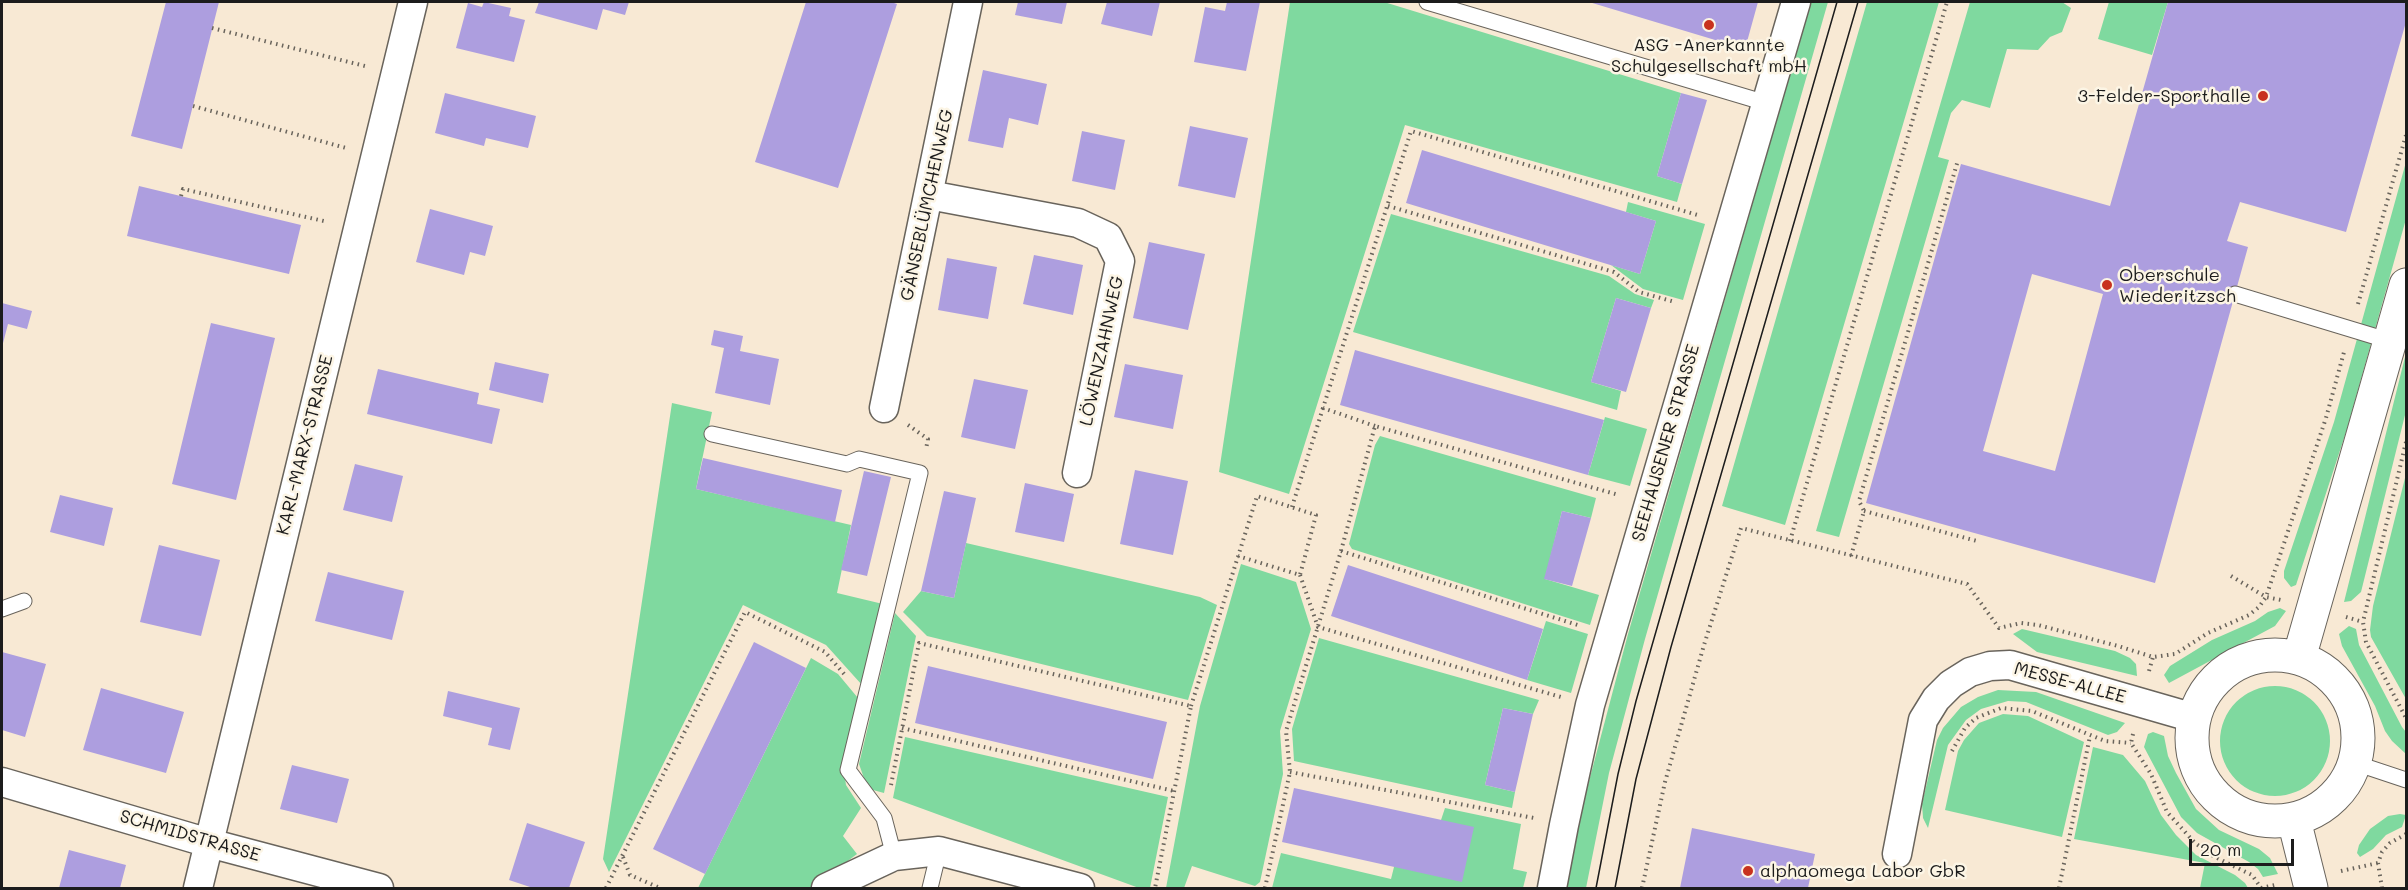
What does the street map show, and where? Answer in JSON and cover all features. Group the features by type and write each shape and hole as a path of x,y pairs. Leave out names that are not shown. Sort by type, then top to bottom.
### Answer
{"main road":[{"path":"2299,658 2406,285"},
{"path":"2276,655 2299,658 2316,665 2332,676 2353,707 2358,726 2355,763 2346,783 2332,800 2315,812 2294,820 2273,822 2252,819 2232,810 2215,797 2202,780 2194,760 2191,739 2194,718 2202,697 2216,679 2233,665 2254,657 2276,655"},
{"path":"2294,820 2311,888"}],"street":[{"name":"KARL-MARX-STRASSE","path":"198,888 413,2"},
{"name":"GÄNSEBLÜMCHENWEG","path":"884,408 968,2"},
{"name":"SEEHAUSENER STRASSE","path":"1552,888 1590,705 1796,2"},
{"name":"LÖWENZAHNWEG","path":"928,195 1078,223 1108,237 1120,261 1077,473"},
{"name":"MESSE-ALLEE","path":"1897,854 1923,720 1936,699 1951,684 1970,672 1990,666 2010,665 2194,718"},
{"name":"SCHMIDSTRASSE","path":"2,782 209,843 379,888"},
{"path":"826,888 894,856 939,851 1080,888"}],"lane":[{"path":"1427,2 1766,103"},
{"path":"2235,294 2390,341"},
{"path":"712,434 847,464 859,459 920,473 848,770 884,818 894,856"},
{"path":"2,609 24,601"},
{"path":"2355,763 2406,780"},
{"path":"930,888 939,851"}],"path":[{"path":"1790,541 1947,2"},
{"path":"212,28 395,73"},
{"path":"193,106 375,156"},
{"path":"1292,508 1411,131 1690,214 1731,221"},
{"path":"1642,888 1665,782 1704,645 1741,528 1967,584 1999,628 2021,623 2038,625 2153,657 2175,654 2208,633 2249,615 2259,607 2266,597 2326,418 2406,135"},
{"path":"1851,556 1864,511 1859,501 1958,160"},
{"path":"181,196 183,189 357,229"},
{"path":"1388,206 1614,272 1640,292 1705,311"},
{"path":"884,408 928,439 920,473"},
{"path":"1323,408 1375,426 1649,503"},
{"path":"1265,888 1290,772 1286,731 1341,551 1375,426"},
{"path":"2406,442 2363,622 2366,642 2406,718"},
{"path":"1155,888 1191,706 1257,496 1316,515 1300,575 1318,627"},
{"path":"1864,511 1977,541"},
{"path":"1341,551 1593,629 1611,630"},
{"path":"1238,556 1300,575"},
{"path":"2230,576 2266,597"},
{"path":"606,888 745,612 825,652 865,698"},
{"path":"1318,627 1590,705"},
{"path":"884,818 919,644 1191,706"},
{"path":"1950,761 1952,750 1965,728 1976,718 2001,708 2032,711 2104,741 2131,743 2151,774 2167,812 2181,829 2213,856 2252,875 2261,888"},
{"path":"902,728 1174,791"},
{"path":"2059,888 2090,735"},
{"path":"1290,772 1564,825"},
{"path":"2382,888 2378,863 2382,852 2390,843 2406,834"},
{"path":"623,856 630,875 660,888"}],"green space":[{"path":"1290,2 1384,2 1681,93 1657,176 1682,184 1677,202 1405,125 1289,494 1219,472"},
{"path":"1811,2 1828,2 1645,639 1609,773 1586,888 1566,888 1579,819 1628,634"},
{"path":"1867,2 1939,2 1785,525 1722,506"},
{"path":"1970,2 2062,2 2071,8 2062,32 2050,37 2038,50 2007,49 1990,108 1962,100 1951,113 1938,157 1949,160 1839,537 1816,531"},
{"path":"2109,2 2168,2 2152,55 2098,39"},
{"path":"2406,162 2406,219 2347,429 2296,585 2291,587 2284,578 2284,571 2334,422"},
{"path":"1628,202 1705,224 1683,300 1643,289 1611,265 1640,274 1656,221 1626,212"},
{"path":"1391,214 1609,276 1635,294 1654,300 1651,308 1616,298 1591,382 1621,391 1617,410 1353,332"},
{"path":"2406,353 2406,411 2361,592 2351,601 2344,602"},
{"path":"672,403 712,412 696,489 851,525 837,593 883,604 862,685 826,645 743,605 609,872 603,859"},
{"path":"1605,417 1647,429 1630,486 1588,475"},
{"path":"1380,436 1596,498 1591,518 1562,511 1545,579 1599,595 1590,625 1352,549 1349,544 1375,445"},
{"path":"2406,474 2406,699 2371,637 2370,630 2373,606"},
{"path":"966,543 1200,597 1217,605 1188,700 927,636 903,612 921,591 954,598"},
{"path":"1241,564 1296,582 1311,629 1280,731 1283,774 1260,882 1255,886 1192,866 1184,888 1166,888 1200,706"},
{"path":"2280,608 2286,611 2275,626 2169,683 2164,675 2170,666 2212,640"},
{"path":"895,613 916,636 884,793 873,790 866,784 859,764"},
{"path":"1546,621 1588,634 1571,693 1527,680"},
{"path":"2349,626 2356,629 2359,645 2406,732 2406,754 2385,731 2375,706 2342,646 2339,634"},
{"path":"2022,629 2115,651 2130,658 2136,664 2137,676 2037,652 2013,634"},
{"path":"1319,638 1539,700 1533,714 1503,708 1485,785 1515,792 1512,808 1294,761 1292,729"},
{"path":"811,658 838,674 858,698 843,764 846,785 861,808 843,836 857,854 812,888 698,888"},
{"path":"2275,686 2296,690 2314,702 2326,720 2330,741 2326,762 2314,780 2296,792 2275,796 2254,792 2236,780 2224,762 2220,741 2224,720 2236,702 2254,690"},
{"path":"1998,690 2036,692 2125,723 2117,732 2108,735 2026,702 2008,701 1981,709 1966,720 1948,745 1928,828 1923,818 1922,804 1937,740 1943,728 1961,707 1978,697"},
{"path":"2003,714 2028,716 2084,742 2062,837 1945,810 1958,751 1964,740 1979,723"},
{"path":"2153,732 2164,736 2168,756 2196,809 2219,830 2259,849 2270,858 2278,874 2263,877 2258,869 2249,862 2197,833 2181,817 2144,747 2148,734"},
{"path":"905,737 1168,797 1150,888 1139,888 893,798"},
{"path":"2093,747 2123,755 2145,781 2161,815 2176,835 2196,855 2235,875 2248,888 2200,888 2205,863 2074,839"},
{"path":"1445,808 1521,824 1513,869 1527,872 1523,888 1272,888 1281,853 1391,879 1394,867 1441,820"},
{"path":"2406,815 2402,827 2386,835 2373,849 2360,857 2357,853 2359,845 2370,829 2388,816"}],"building":[{"path":"166,2 219,2 182,149 131,136"},
{"path":"484,2 511,8 509,16 525,20 514,62 456,48 468,3 482,7"},
{"path":"539,2 629,2 625,15 603,9 597,30 535,13"},
{"path":"806,2 891,2 897,4 838,188 755,162"},
{"path":"1018,2 1067,2 1062,24 1015,15"},
{"path":"1107,2 1160,2 1152,36 1101,24"},
{"path":"1227,2 1260,2 1246,71 1194,62 1205,7 1225,11"},
{"name":"ASG -Anerkannte Schulgesellschaft mbH","path":"1589,2 1758,2 1745,49"},
{"name":"Oberschule Wiederitzsch","path":"2168,2 2406,2 2406,22 2346,232 2240,202 2227,241 2248,247 2155,583 1866,503 1961,164 2110,206","holes":["2032,274 2103,294 2055,471 1983,451"]},
{"path":"983,70 1047,84 1038,125 1009,118 1003,148 968,141"},
{"path":"445,93 536,116 528,148 486,138 484,146 435,133"},
{"path":"1681,93 1707,100 1682,184 1657,176"},
{"path":"1190,126 1248,138 1235,198 1178,186"},
{"path":"1082,131 1125,140 1115,190 1072,181"},
{"path":"1422,150 1656,221 1640,274 1406,203"},
{"path":"139,186 301,225 289,274 127,236"},
{"path":"430,209 493,226 485,256 470,252 464,275 416,262"},
{"path":"1149,242 1205,254 1188,330 1133,318"},
{"path":"1034,255 1083,265 1073,315 1023,304"},
{"path":"947,258 997,267 988,319 938,310"},
{"path":"1616,298 1651,308 1626,392 1591,382"},
{"path":"2,303 32,311 27,329 8,324 2,347"},
{"path":"211,323 275,338 236,500 172,484"},
{"path":"714,330 743,336 740,351 779,359 770,405 715,393 724,348 711,345"},
{"path":"1355,350 1604,420 1588,475 1340,405"},
{"path":"495,362 549,374 543,403 489,390"},
{"path":"1125,364 1183,375 1173,429 1114,417"},
{"path":"378,369 479,393 477,404 500,409 492,444 367,414"},
{"path":"974,379 1028,390 1015,449 961,437"},
{"path":"703,458 842,490 835,522 696,489"},
{"path":"355,464 403,476 392,522 343,510"},
{"path":"1135,470 1188,481 1173,555 1120,544"},
{"path":"864,471 891,477 867,576 841,570"},
{"path":"1025,483 1074,494 1064,542 1015,532"},
{"path":"944,491 976,498 954,598 921,591"},
{"path":"60,495 113,508 104,546 50,532"},
{"path":"1562,511 1591,518 1572,586 1544,579"},
{"path":"159,545 220,560 201,636 140,622"},
{"path":"1348,565 1543,629 1527,680 1331,616"},
{"path":"328,572 404,591 392,640 315,621"},
{"path":"754,642 806,668 705,874 653,849"},
{"path":"2,652 46,664 25,737 2,730"},
{"path":"928,666 1167,722 1153,779 915,723"},
{"path":"101,688 184,712 166,773 83,750"},
{"path":"448,691 520,708 510,750 488,745 492,728 443,716"},
{"path":"1503,708 1533,714 1515,792 1485,785"},
{"path":"292,765 349,779 337,823 280,809"},
{"path":"1294,788 1474,827 1462,882 1282,842"},
{"path":"527,823 585,842 569,888 533,888 509,880"},
{"name":"alphaomega Labor GbR","path":"1692,828 1815,854 1808,888 1680,888"},
{"path":"69,850 126,865 120,888 59,888"}],"tram line":[{"path":"1596,888 1618,774 1636,701 1837,2"},
{"path":"1615,888 1636,779 1671,647 1858,2"}],"place":[{"name":"ASG -Anerkannte Schulgesellschaft mbH","path":"1709,25"},
{"name":"3-Felder-Sporthalle","path":"2263,96"},
{"name":"Oberschule Wiederitzsch","path":"2107,285"},
{"name":"alphaomega Labor GbR","path":"1748,871"}]}
